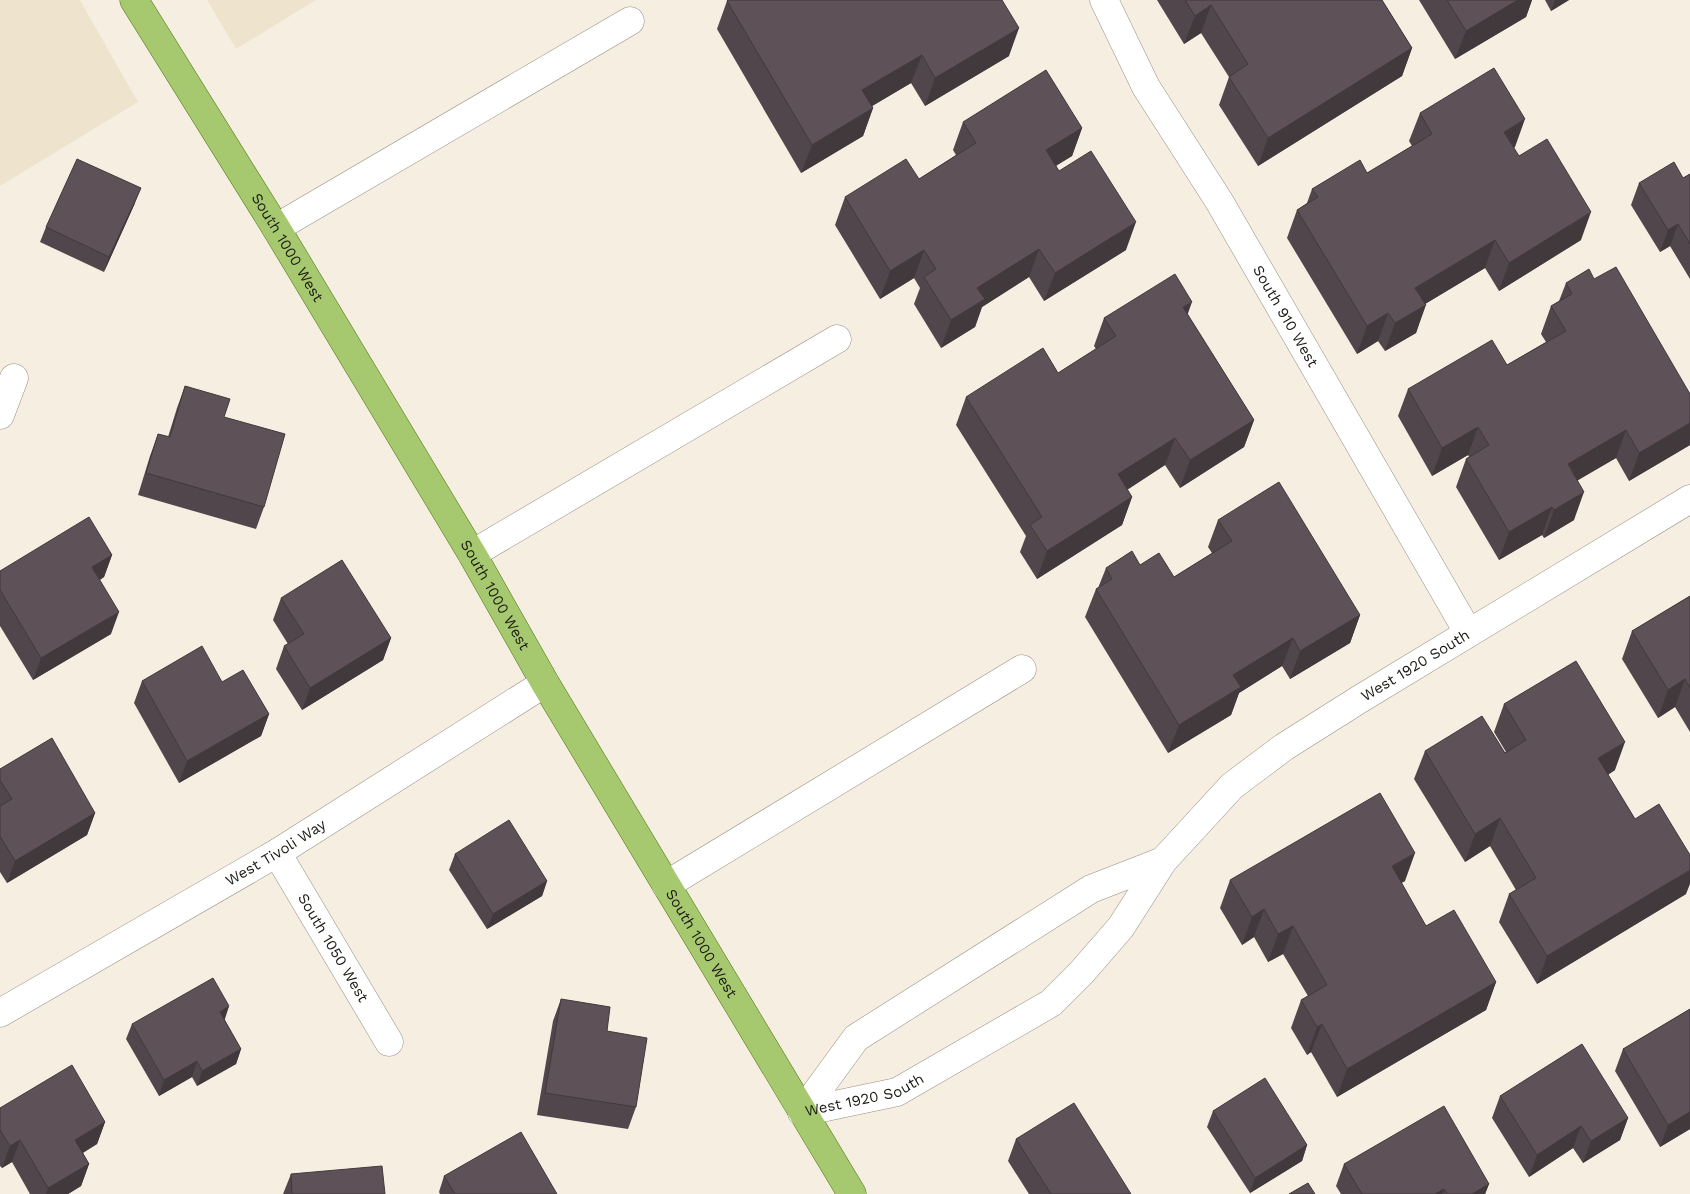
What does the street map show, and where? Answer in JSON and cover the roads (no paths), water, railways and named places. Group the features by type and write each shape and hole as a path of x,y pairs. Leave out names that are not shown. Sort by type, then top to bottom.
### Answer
{"main road":[{"name":"South 1000 West","path":"134,0 276,228 472,554 545,683 852,1194"}],"street":[{"name":"South 910 West","path":"1104,0 1146,87 1219,201 1468,632"},
{"path":"276,228 630,21"},
{"path":"472,554 837,339"},
{"path":"0,415 14,378"},
{"name":"West 1920 South","path":"802,1112 897,1092 1051,1003 1082,972 1121,927 1162,861 1232,786 1284,747 1468,632 1690,499"},
{"path":"666,885 1022,669"},
{"name":"West Tivoli Way","path":"0,1013 277,853 545,683"},
{"name":"South 1050 West","path":"277,853 389,1042"},
{"name":"West 1920 South","path":"802,1112 856,1038 1091,889 1162,861"}]}
